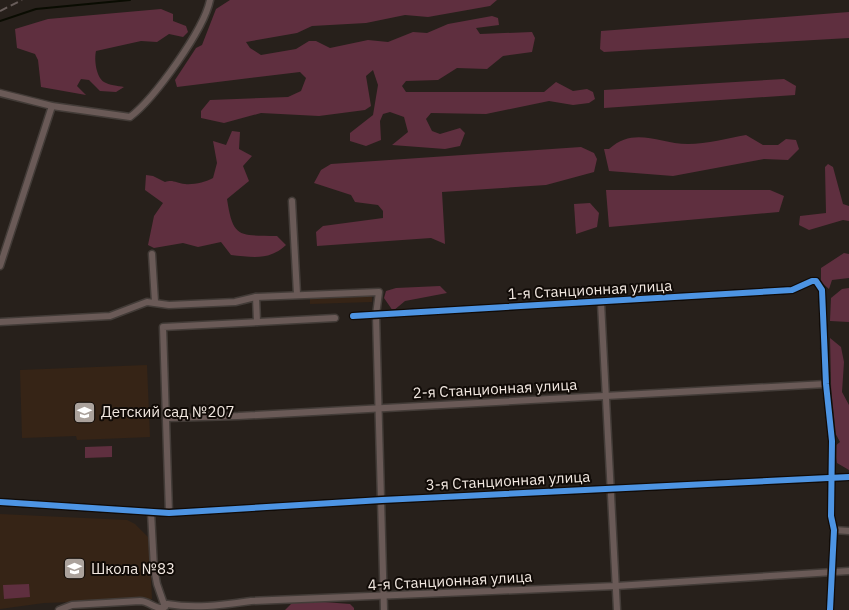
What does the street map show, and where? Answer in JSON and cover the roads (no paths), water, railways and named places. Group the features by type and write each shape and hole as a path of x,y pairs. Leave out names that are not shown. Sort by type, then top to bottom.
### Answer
{"street":[{"path":"0,93 52,106 130,117 144,107 171,69 203,17 210,0"},
{"path":"0,266 2,254 52,106"},
{"path":"292,200 297,294"},
{"path":"152,254 154,302"},
{"name":"1-я Станционная улица","path":"353,316 602,303 792,290 812,280 816,281 822,290 826,384"},
{"path":"0,322 110,316 147,302 168,304 235,302 256,297 297,294 379,292 376,315 384,610"},
{"path":"256,297 257,322"},
{"path":"602,303 617,610"},
{"path":"169,513 163,327 335,318"},
{"path":"826,384 832,441 831,516 834,530 833,572 830,576 830,610"},
{"name":"2-я Станционная улица","path":"166,418 826,384"},
{"name":"3-я Станционная улица","path":"0,502 169,513 382,500 849,477"},
{"path":"152,512 155,574 166,607"},
{"path":"834,530 849,531"},
{"name":"4-я Станционная улица","path":"59,610 72,605 145,601 158,608 211,608 251,602 616,586 849,571"}],"waterway":[{"path":"0,21 36,9 130,0"}],"railway":[{"path":"0,11 22,0"}],"place":[{"name":"Детский сад №207","path":"85,412"},
{"name":"Школа №83","path":"75,569"}]}
